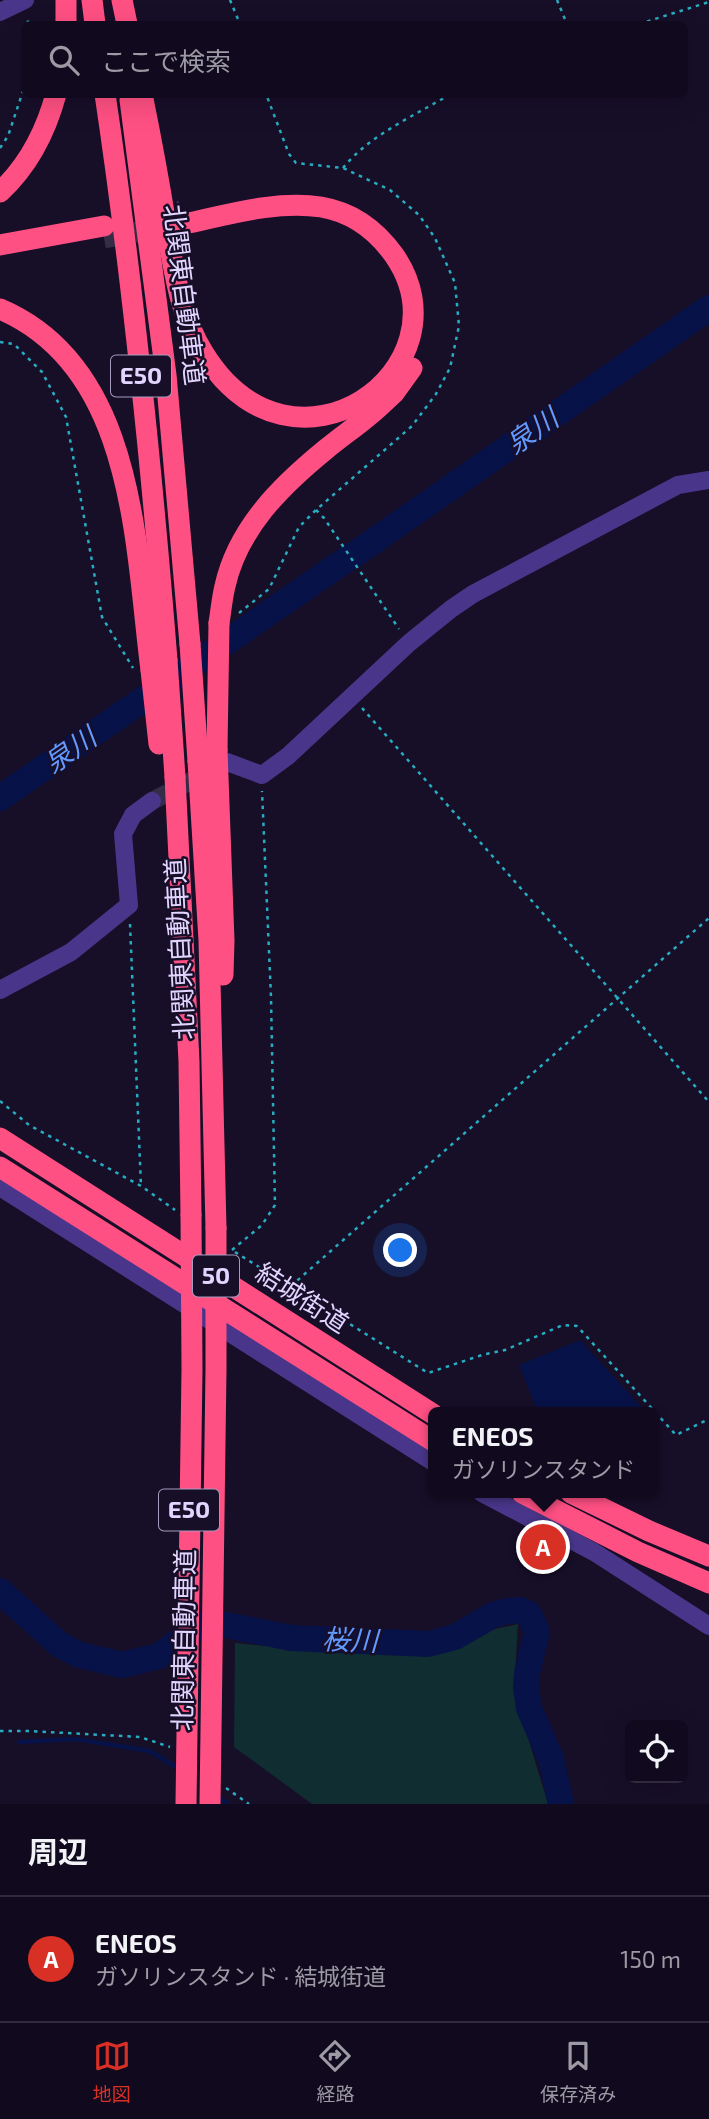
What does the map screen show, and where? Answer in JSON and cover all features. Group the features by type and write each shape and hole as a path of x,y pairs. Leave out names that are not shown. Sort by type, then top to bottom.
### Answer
{"highway":[{"path":"66,0 66,21"},
{"path":"92,0 95,21"},
{"path":"115,0 118,21"},
{"path":"122,0 126,21"},
{"path":"0,192 33,150 55,98"},
{"name":"北関東自動車道","path":"107,98 134,304 152,669 184,961 189,1062 192,1369 186,1804"},
{"name":"北関東自動車道","path":"130,98 166,375 190,644 209,940 216,1167 210,1804"},
{"path":"143,98 177,285 194,335 213,367 240,396 272,412 308,418 324,417 354,406 368,397 394,371 403,355 410,336 411,299 399,263 377,234 341,212 306,205 183,218 284,192 317,193 348,200 378,217 404,243 420,277 426,313 425,330 415,362 394,393 364,422 328,447 276,494 252,524 225,584 228,619 222,756 224,941 216,1167"},
{"path":"0,245 104,232 0,258"},
{"path":"0,309 32,326 72,363 107,420 125,485 152,669"},
{"name":"結城街道","path":"0,1138 428,1412"},
{"name":"結城街道","path":"0,1167 428,1438"},
{"path":"532,1498 638,1552 709,1583"},
{"path":"581,1498 709,1556"}],"street":[{"path":"0,12 25,0"},
{"path":"222,756 262,775 288,756 353,698 409,643 473,594 678,485 709,480"},
{"path":"0,990 71,952 129,905 123,834 133,815 164,787"},
{"path":"0,1187 428,1459"},
{"path":"491,1498 594,1552 709,1626"}],"path":[{"path":"230,0 239,21"},
{"path":"557,0 566,21"},
{"path":"649,21 709,2"},
{"path":"0,148 8,136 21,97"},
{"path":"228,619 269,589 299,527 412,426 436,394 450,368 459,326 455,283 435,238 419,215 390,190 343,168 296,163 289,155 268,98"},
{"path":"343,168 353,156 373,141 445,98"},
{"path":"0,342 14,344 42,372 66,416 102,617 152,669"},
{"path":"316,510 409,643"},
{"path":"353,698 709,1102"},
{"path":"262,775 271,997 275,1205 262,1225 232,1250 428,1374 482,1355 506,1350 563,1325 577,1326 651,1407"},
{"path":"0,1101 29,1125 141,1186 129,905"},
{"path":"291,1286 709,918"},
{"path":"659,1415 676,1434 709,1419"},
{"path":"0,1731 140,1737 168,1746 178,1753"},
{"path":"219,1782 249,1804"}],"green space":[{"path":"518,1624 514,1691 548,1804 312,1804 234,1747 235,1643 345,1653 454,1649 495,1629"}],"shaded area":[{"path":"580,1340 641,1407 536,1407 519,1365"}],"waterway":[{"name":"泉川","path":"355,554 709,308"},
{"name":"泉川","path":"0,798 347,559"},
{"name":"桜川","path":"0,1591 60,1645 80,1655 122,1665 159,1656 206,1624 226,1625 291,1638 428,1644 455,1637 493,1615 520,1610 529,1614 537,1632 526,1688 529,1708 551,1759 561,1804"},
{"path":"19,1742 75,1739 150,1751 179,1769"},
{"path":"217,1796 228,1804"}],"tunnel":[{"path":"148,218 181,211"},
{"path":"104,238 165,227"},
{"path":"152,801 208,772"}],"place":[{"name":"ENEOS","path":"543,1547"}]}
